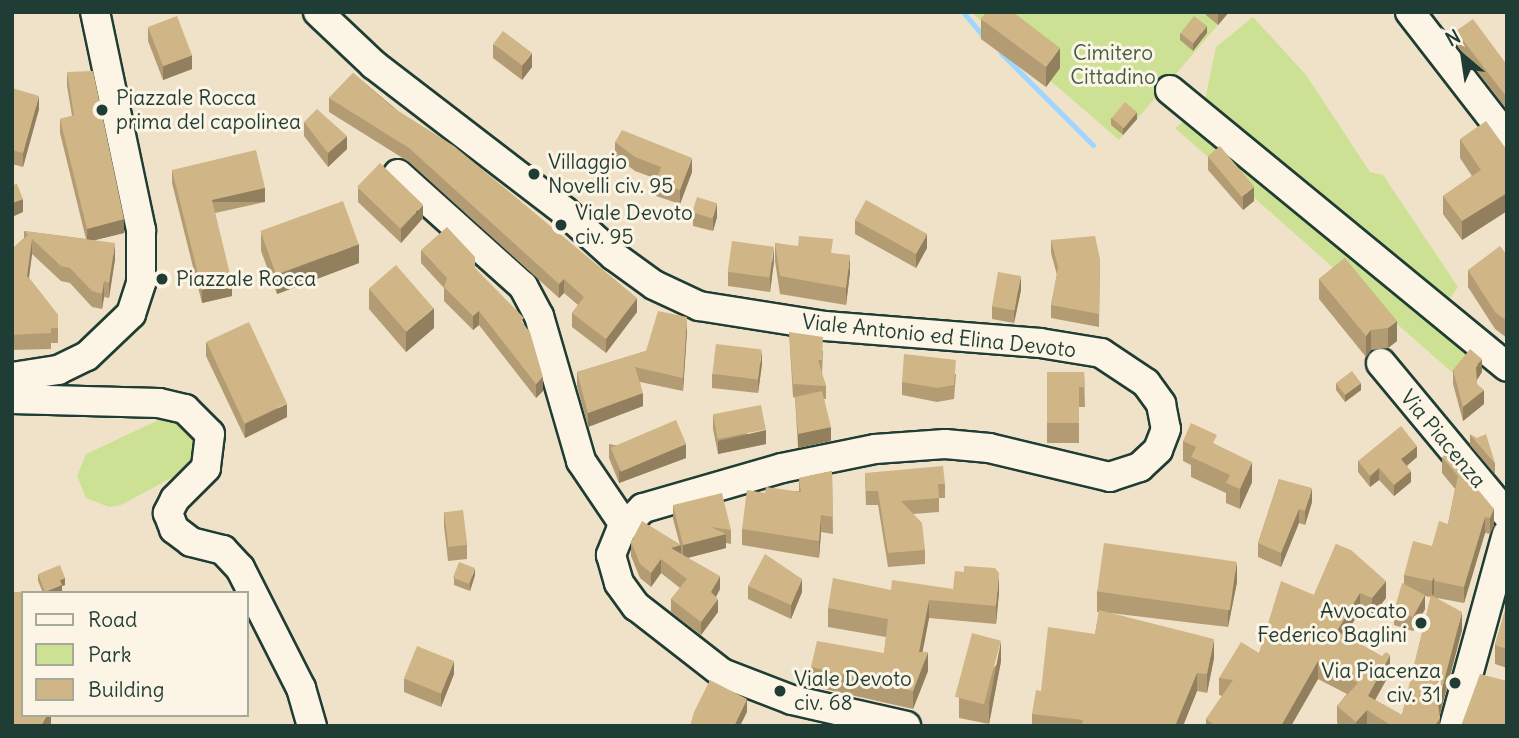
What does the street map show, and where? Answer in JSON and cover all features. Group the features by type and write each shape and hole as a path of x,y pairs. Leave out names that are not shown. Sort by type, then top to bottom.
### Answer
{"street":[{"path":"12,377 58,370 87,356 131,314 141,283 141,230 95,12"},
{"name":"Viale Antonio ed Elina Devoto","path":"318,12 374,65 555,203 614,256 654,285 699,306 825,326 1041,343 1101,353 1146,383 1161,404 1166,429 1158,450 1140,467 1110,477 989,448 945,444 874,449 782,468 643,508 625,526"},
{"path":"1410,12 1507,137"},
{"path":"1170,90 1507,367"},
{"path":"398,174 523,286 539,316 581,461 625,526 612,546 619,583 636,606 722,673 792,700 906,726"},
{"name":"Via Piacenza","path":"1381,363 1507,515"},
{"path":"12,399 159,403 185,409 210,434 206,468 174,499 168,513 171,521 191,542 223,550 240,568 301,688 312,726"},
{"path":"1454,726 1507,534"}],"green space":[{"name":"Cimitero Cittadino","path":"971,12 1229,12 1119,140"},
{"path":"1253,17 1306,75 1370,172 1383,175 1458,287 1448,301 1205,100 1216,47"},
{"path":"1187,119 1474,354 1455,375 1175,128"},
{"path":"163,418 175,420 193,436 193,460 186,470 121,505 109,507 86,498 77,476 86,454"}],"building":[{"path":"986,12 1013,12 1060,48 1046,67 981,19"},
{"path":"177,16 192,55 163,66 148,27"},
{"path":"1194,16 1207,26 1193,43 1180,33"},
{"path":"1473,19 1507,65 1505,95 1456,31"},
{"path":"503,31 532,53 522,65 493,44"},
{"path":"93,71 124,219 87,229 60,119 74,115 67,72"},
{"path":"353,73 392,107 454,146 637,298 606,339 572,313 584,297 564,279 559,284 409,148 329,98"},
{"path":"12,88 39,96 23,153 12,150"},
{"path":"1125,102 1137,112 1124,128 1112,118"},
{"path":"317,109 347,136 328,153 304,122"},
{"path":"1486,121 1507,150 1507,193 1462,221 1443,196 1481,170 1460,139"},
{"path":"622,130 692,158 680,190 656,182 661,167 635,157 615,142"},
{"path":"1220,146 1254,187 1242,197 1208,156"},
{"path":"256,150 265,188 212,200 232,282 202,290 172,170"},
{"path":"380,163 423,205 400,228 357,187"},
{"path":"17,184 23,199 12,203 12,185"},
{"path":"697,197 717,203 712,218 692,212"},
{"path":"866,200 927,234 916,254 855,220"},
{"path":"343,201 359,244 276,274 260,231"},
{"path":"447,227 475,257 475,268 524,318 521,321 530,332 543,377 536,384 479,311 473,316 444,287 447,278 421,250"},
{"path":"24,231 115,243 109,283 104,281 102,294 92,291 70,268 61,266 32,239 27,276 58,315 58,328 51,328 51,333 12,335 12,249 28,235"},
{"path":"799,236 833,239 831,253 850,255 846,288 780,276 775,243 798,246"},
{"path":"1095,236 1100,259 1099,314 1051,305 1058,267 1051,240"},
{"path":"732,241 774,247 769,278 728,272"},
{"path":"1500,246 1507,255 1507,321 1495,312 1468,270"},
{"path":"1345,258 1397,321 1388,328 1371,330 1366,336 1319,279"},
{"path":"396,265 433,308 406,332 369,289"},
{"path":"998,272 1021,276 1015,310 992,306"},
{"path":"658,311 687,317 683,378 635,367 643,393 588,413 577,372 646,351"},
{"path":"249,322 287,404 244,423 206,342"},
{"path":"789,332 823,337 822,360 818,360 826,386 793,384"},
{"path":"716,344 762,350 758,379 712,374"},
{"path":"1470,349 1482,359 1476,367 1477,384 1484,390 1463,407 1453,370"},
{"path":"904,354 956,360 954,385 937,388 902,382"},
{"path":"1352,371 1361,383 1345,395 1336,383"},
{"path":"1047,372 1084,372 1085,387 1079,387 1079,423 1047,423"},
{"path":"822,391 831,427 798,434 795,397"},
{"path":"761,405 766,430 718,439 713,414"},
{"path":"676,420 686,444 621,472 611,448"},
{"path":"1191,423 1217,435 1213,443 1252,462 1240,489 1226,483 1230,475 1191,457 1196,447 1183,441"},
{"path":"1401,426 1417,446 1401,459 1411,471 1394,485 1379,468 1370,476 1358,461"},
{"path":"1470,434 1477,438 1486,434 1495,463"},
{"path":"1447,452 1494,509 1490,518 1485,517 1464,587 1435,581 1434,577 1432,581 1404,575 1413,541 1432,546 1439,521 1448,524 1458,476 1442,457"},
{"path":"943,466 945,484 938,484 939,498 901,501 922,523 925,550 888,553 878,491 866,491 865,473"},
{"path":"832,471 833,517 821,515 819,541 742,529 747,490 765,493 766,487 801,492 799,478"},
{"path":"1279,479 1312,488 1305,511 1299,509 1281,553 1258,543"},
{"path":"722,493 731,530 711,527 726,534 683,545 673,505"},
{"path":"463,510 467,545 448,547 444,512"},
{"path":"642,521 681,545 671,548 720,576 711,592 718,599 701,622 671,599 687,579 661,559 651,573 640,564 631,542"},
{"path":"1104,543 1237,562 1230,610 1097,592"},
{"path":"1336,544 1351,550 1386,581 1372,598 1360,593 1337,631 1382,656 1386,652 1390,655 1368,696 1402,715 1431,595 1462,612 1438,704 1440,718 1435,726 1392,726 1367,710 1356,722 1337,706 1358,683 1318,661 1281,726 1216,726 1206,719 1233,680 1219,678 1241,642 1259,653 1281,581 1314,595"},
{"path":"765,554 802,579 791,605 748,586"},
{"path":"459,562 475,568 469,584 453,578"},
{"path":"60,565 65,578 60,580 62,585 45,591 38,574"},
{"path":"964,566 995,568 999,573 996,606 929,600 919,652 928,652 913,691 811,667 817,641 884,653 888,619 828,608 833,578 891,590 892,580 953,589 955,571 964,572"},
{"path":"1402,583 1425,595 1413,617 1394,611"},
{"path":"12,592 21,592 21,717 46,717 41,726 12,726"},
{"path":"1507,604 1507,649 1495,645"},
{"path":"1099,610 1214,639 1207,674 1197,673 1175,726 1086,726 1082,724 1083,720 1032,714 1036,690 1041,691 1048,627 1095,634"},
{"path":"972,633 1001,641 984,705 955,697"},
{"path":"417,646 454,661 441,693 404,678"},
{"path":"1480,674 1507,681 1507,726 1461,726"},
{"path":"710,680 747,699 734,726 690,726"}],"waterway":[{"path":"963,12 986,39"},
{"path":"1001,53 1093,145"}],"place":[{"name":"Piazzale Rocca prima del capolinea","path":"102,110"},
{"name":"Villaggio Novelli civ. 95","path":"534,174"},
{"name":"Viale Devoto civ. 95","path":"561,225"},
{"name":"Piazzale Rocca","path":"162,279"},
{"name":"Avvocato Federico Baglini","path":"1421,623"},
{"name":"Via Piacenza civ. 31","path":"1455,683"},
{"name":"Viale Devoto civ. 68","path":"780,691"}]}
